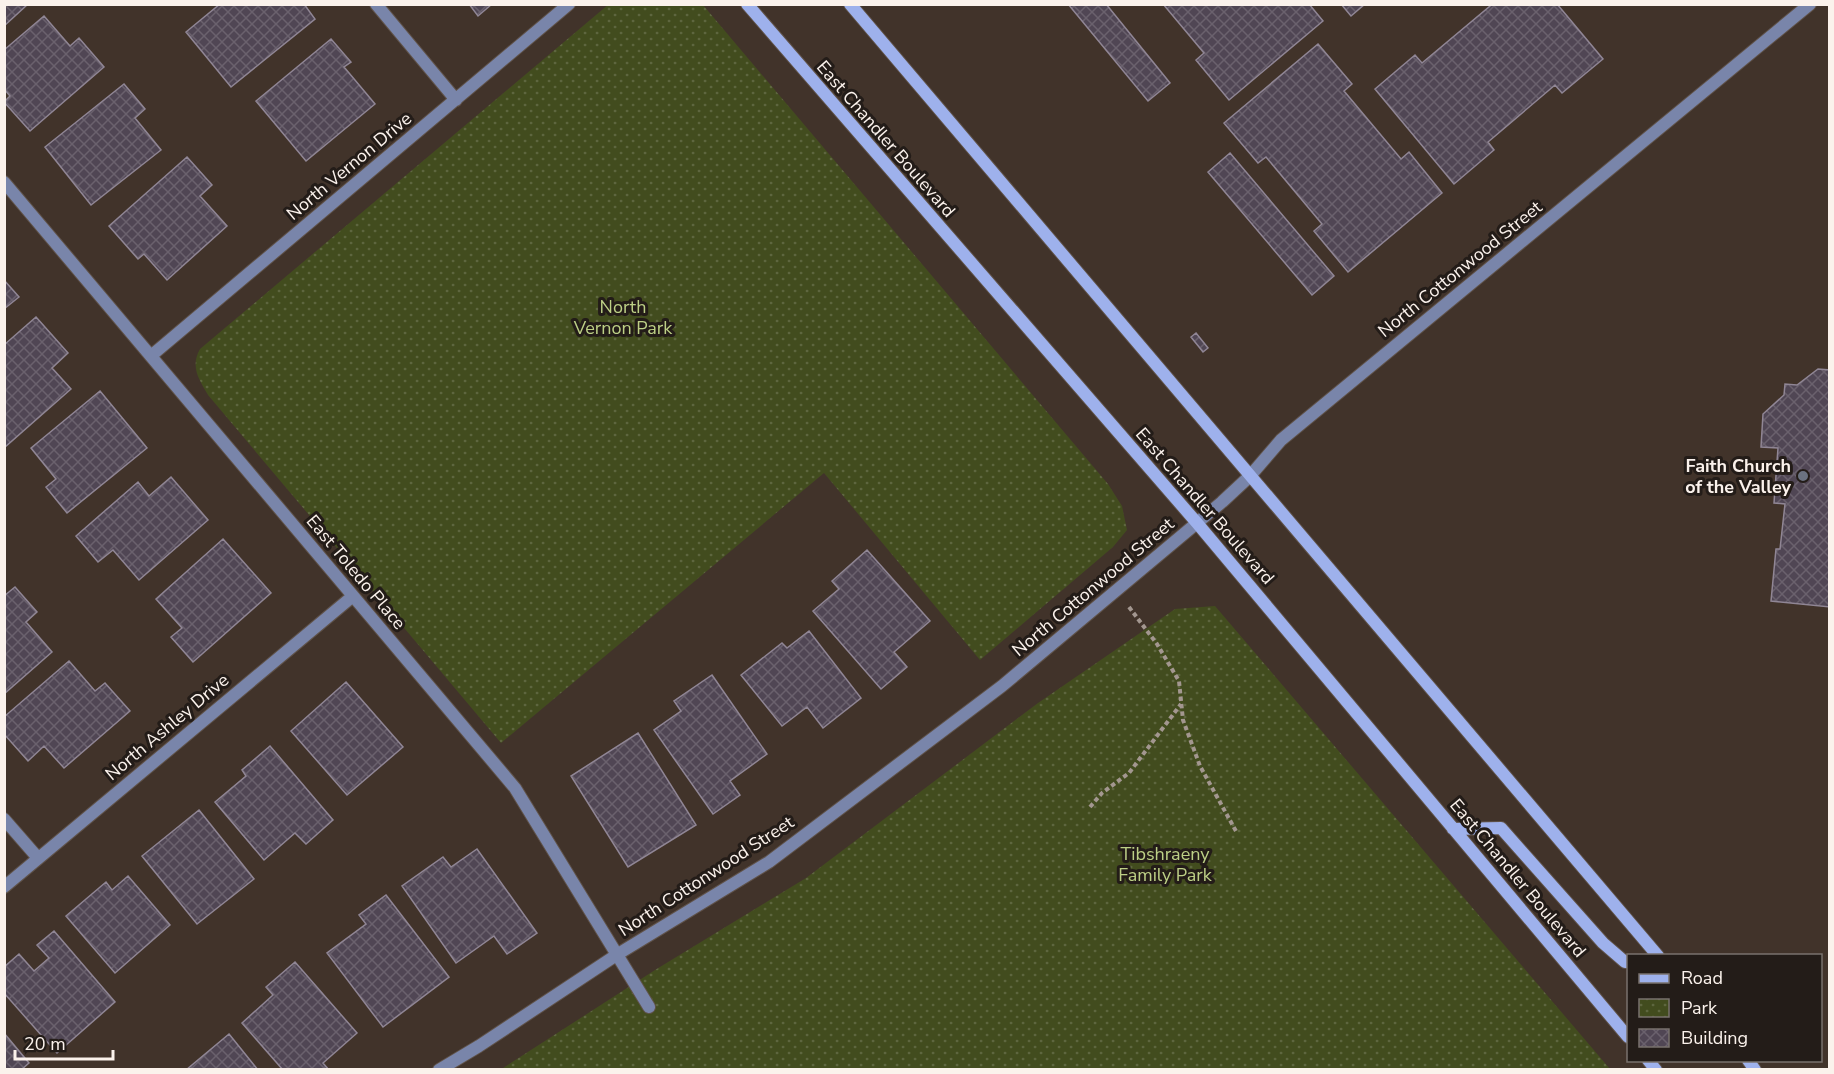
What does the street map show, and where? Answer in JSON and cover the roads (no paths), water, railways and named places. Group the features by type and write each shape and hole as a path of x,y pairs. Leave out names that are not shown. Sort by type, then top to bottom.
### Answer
{"main road":[{"name":"East Chandler Boulevard","path":"747,4 1197,523 1627,1035"},
{"path":"850,4 1656,954"},
{"path":"1453,829 1501,828 1603,943 1624,962 1627,962"}],"street":[{"path":"376,4 456,100"},
{"name":"North Vernon Drive","path":"152,355 569,4"},
{"name":"North Cottonwood Street","path":"439,1070 618,954 779,855 1002,686 1197,523 1250,476 1281,440 1810,4"},
{"name":"East Toledo Place","path":"4,182 515,788 649,1007"},
{"name":"North Ashley Drive","path":"4,887 353,596"},
{"path":"4,819 38,858"}],"place":[{"name":"Faith Church of the Valley","path":"1803,476"}],"park label":[{"name":"North Vernon Park","path":"623,317"},
{"name":"Tibshraeny Family Park","path":"1165,864"}]}
